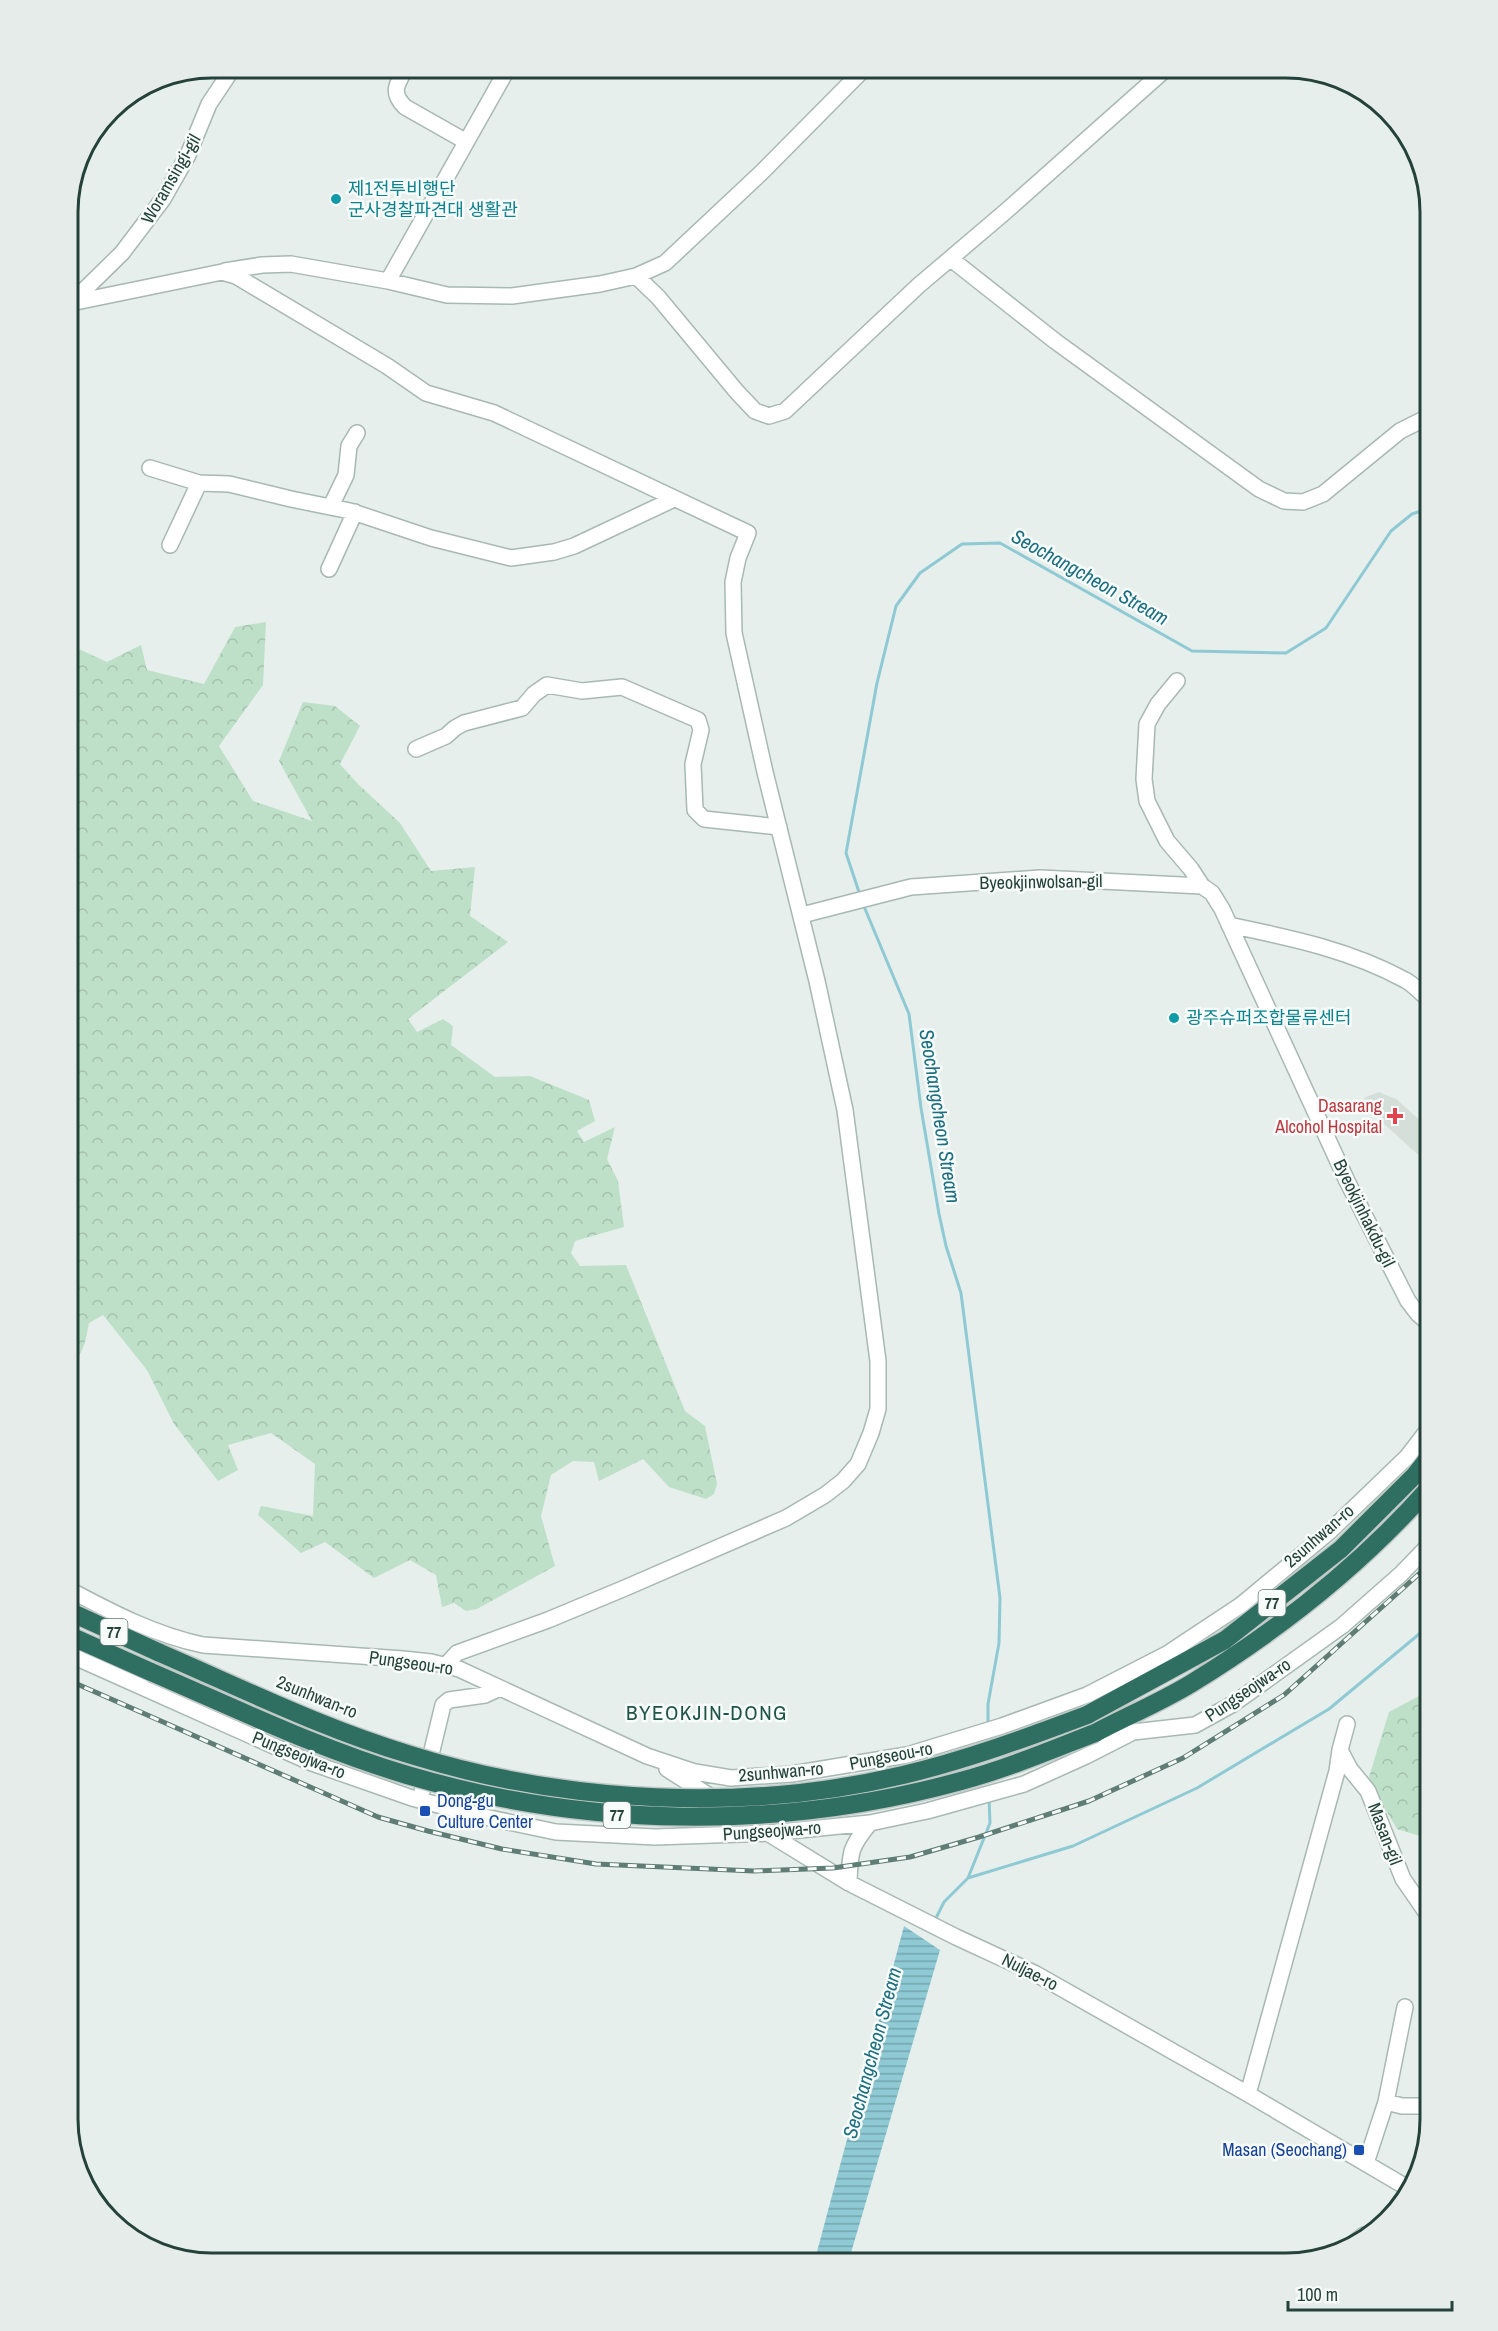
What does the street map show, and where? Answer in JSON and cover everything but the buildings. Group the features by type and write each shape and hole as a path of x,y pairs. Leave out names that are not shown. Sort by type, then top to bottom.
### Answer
{"highway":[{"name":"2sunhwan-ro","path":"78,1616 317,1722 412,1756 498,1778 623,1795 687,1798 739,1797 855,1785 946,1764 1011,1744 1087,1715 1225,1640 1341,1549 1420,1469"},
{"name":"77","path":"78,1639 309,1740 405,1774 463,1790 597,1813 735,1817 793,1813 864,1803 963,1781 1095,1733 1190,1684 1266,1636 1359,1560 1420,1498"}],"street":[{"name":"Woramsingi-gil","path":"78,295 122,253 163,199 188,155 209,104 226,78"},
{"path":"401,78 396,94 405,107 465,141"},
{"path":"388,281 502,78"},
{"path":"78,302 262,265 291,264 388,281 447,295 512,296 600,284 636,276 665,262 762,172 855,78"},
{"path":"636,276 658,297 736,392 755,411 769,416 785,411 918,286 1156,78"},
{"path":"951,259 1055,341 1259,489 1284,501 1303,502 1323,494 1400,431 1420,421"},
{"path":"222,272 236,276 387,366 426,393 494,413 748,533 738,558 733,582 735,633 779,827 802,915 845,1110 878,1361 878,1409 858,1464 835,1488 786,1518 548,1620 457,1653 445,1666"},
{"path":"331,506 346,476 349,446 357,433"},
{"path":"150,468 199,483 229,483 291,499 331,506 431,538 511,558 554,552 574,546 674,499"},
{"path":"170,545 199,483"},
{"path":"329,569 355,512"},
{"name":"Byeokjinhakdu-gil","path":"1177,681 1158,705 1147,724 1144,779 1147,801 1167,841 1202,886 1212,893 1229,925 1352,1191 1408,1301 1420,1316"},
{"path":"416,749 446,736 464,723 522,708 534,694 547,685 582,691 622,687 698,720 701,730 693,764 695,810 704,819 779,827"},
{"name":"Byeokjinwolsan-gil","path":"802,915 911,887 1040,878 1202,886"},
{"path":"1229,925 1315,944 1351,955 1409,982 1420,991"},
{"name":"Pungseou-ro","path":"78,1594 172,1638 203,1646 403,1659 459,1669 647,1756 695,1772 719,1777 792,1774 907,1755 945,1745 1087,1695 1167,1654 1241,1605 1329,1532 1407,1457 1420,1441"},
{"name":"Pungseojwa-ro","path":"78,1658 312,1763 420,1800 480,1816 556,1832 656,1837 769,1833 870,1823 927,1811 1024,1784 1133,1732 1195,1725 1233,1704 1341,1626 1420,1555"},
{"path":"420,1800 443,1706 449,1700 485,1695 500,1688"},
{"path":"1248,2094 1337,1771 1347,1724"},
{"name":"Masan-gil","path":"1340,1750 1350,1768 1368,1791 1403,1879 1420,1903"},
{"name":"Nuljae-ro","path":"647,1756 849,1883 1036,1974 1403,2185"},
{"path":"847,1826 828,1816 829,1796 835,1777 839,1773 864,1762"},
{"path":"733,1811 732,1801 736,1790 742,1784 764,1776"},
{"path":"849,1883 850,1857 854,1841 870,1823"},
{"path":"1366,2163 1386,2102 1404,2007"},
{"path":"1386,2102 1402,2106 1420,2106"}],"shaded area":[{"name":"Dasarang Alcohol Hospital","path":"1379,1092 1396,1099 1420,1120 1420,1156 1361,1103 1366,1097"}],"green space":[{"path":"266,622 263,685 219,746 253,801 312,821 279,761 303,702 335,706 360,726 340,764 400,823 431,871 475,867 470,916 508,942 408,1019 417,1032 443,1019 453,1026 451,1045 495,1077 530,1076 589,1100 595,1121 577,1131 584,1142 615,1127 607,1159 618,1181 624,1227 575,1241 571,1253 580,1266 626,1265 685,1411 705,1426 717,1484 714,1494 706,1499 669,1487 643,1459 599,1481 594,1462 573,1461 551,1475 541,1516 555,1566 477,1609 466,1611 454,1603 442,1607 436,1575 410,1560 374,1578 325,1542 301,1553 258,1515 261,1506 313,1516 315,1464 271,1433 228,1445 238,1470 218,1481 174,1424 147,1370 103,1315 89,1323 78,1358 78,649 107,662 141,645 147,670 204,684 235,627"},
{"path":"1419,1696 1420,1836 1397,1829 1368,1780 1389,1712"}],"water":[{"path":"904,1926 940,1950 851,2253 817,2253"}],"waterway":[{"name":"Seochangcheon Stream","path":"860,895 846,853 877,683 896,606 920,573 962,544 1000,543 1192,651 1286,653 1326,628 1391,531 1412,514 1420,511"},
{"name":"Seochangcheon Stream","path":"863,904 909,1014 921,1108 939,1214 946,1246 961,1293 1000,1598 999,1643 988,1704 988,1725"},
{"path":"968,1878 1073,1846 1197,1788 1329,1709 1420,1633"},
{"name":"Seochangcheon Stream","path":"934,1922 944,1902 968,1878 990,1823 989,1798"}],"railway":[{"path":"78,1684 378,1817 502,1849 596,1864 754,1871 833,1868 910,1857 979,1837 1089,1801 1183,1758 1284,1695 1420,1573"}],"place":[{"name":"제1전투비행단 군사경찰파견대 생활관","path":"336,199"},
{"name":"광주슈퍼조합물류센터","path":"1174,1018"},
{"name":"Dasarang Alcohol Hospital","path":"1395,1116"},
{"name":"Dong-gu Culture Center","path":"425,1811"},
{"name":"Masan (Seochang)","path":"1359,2150"}],"district":[{"name":"BYEOKJIN-DONG","path":"707,1713"}]}
